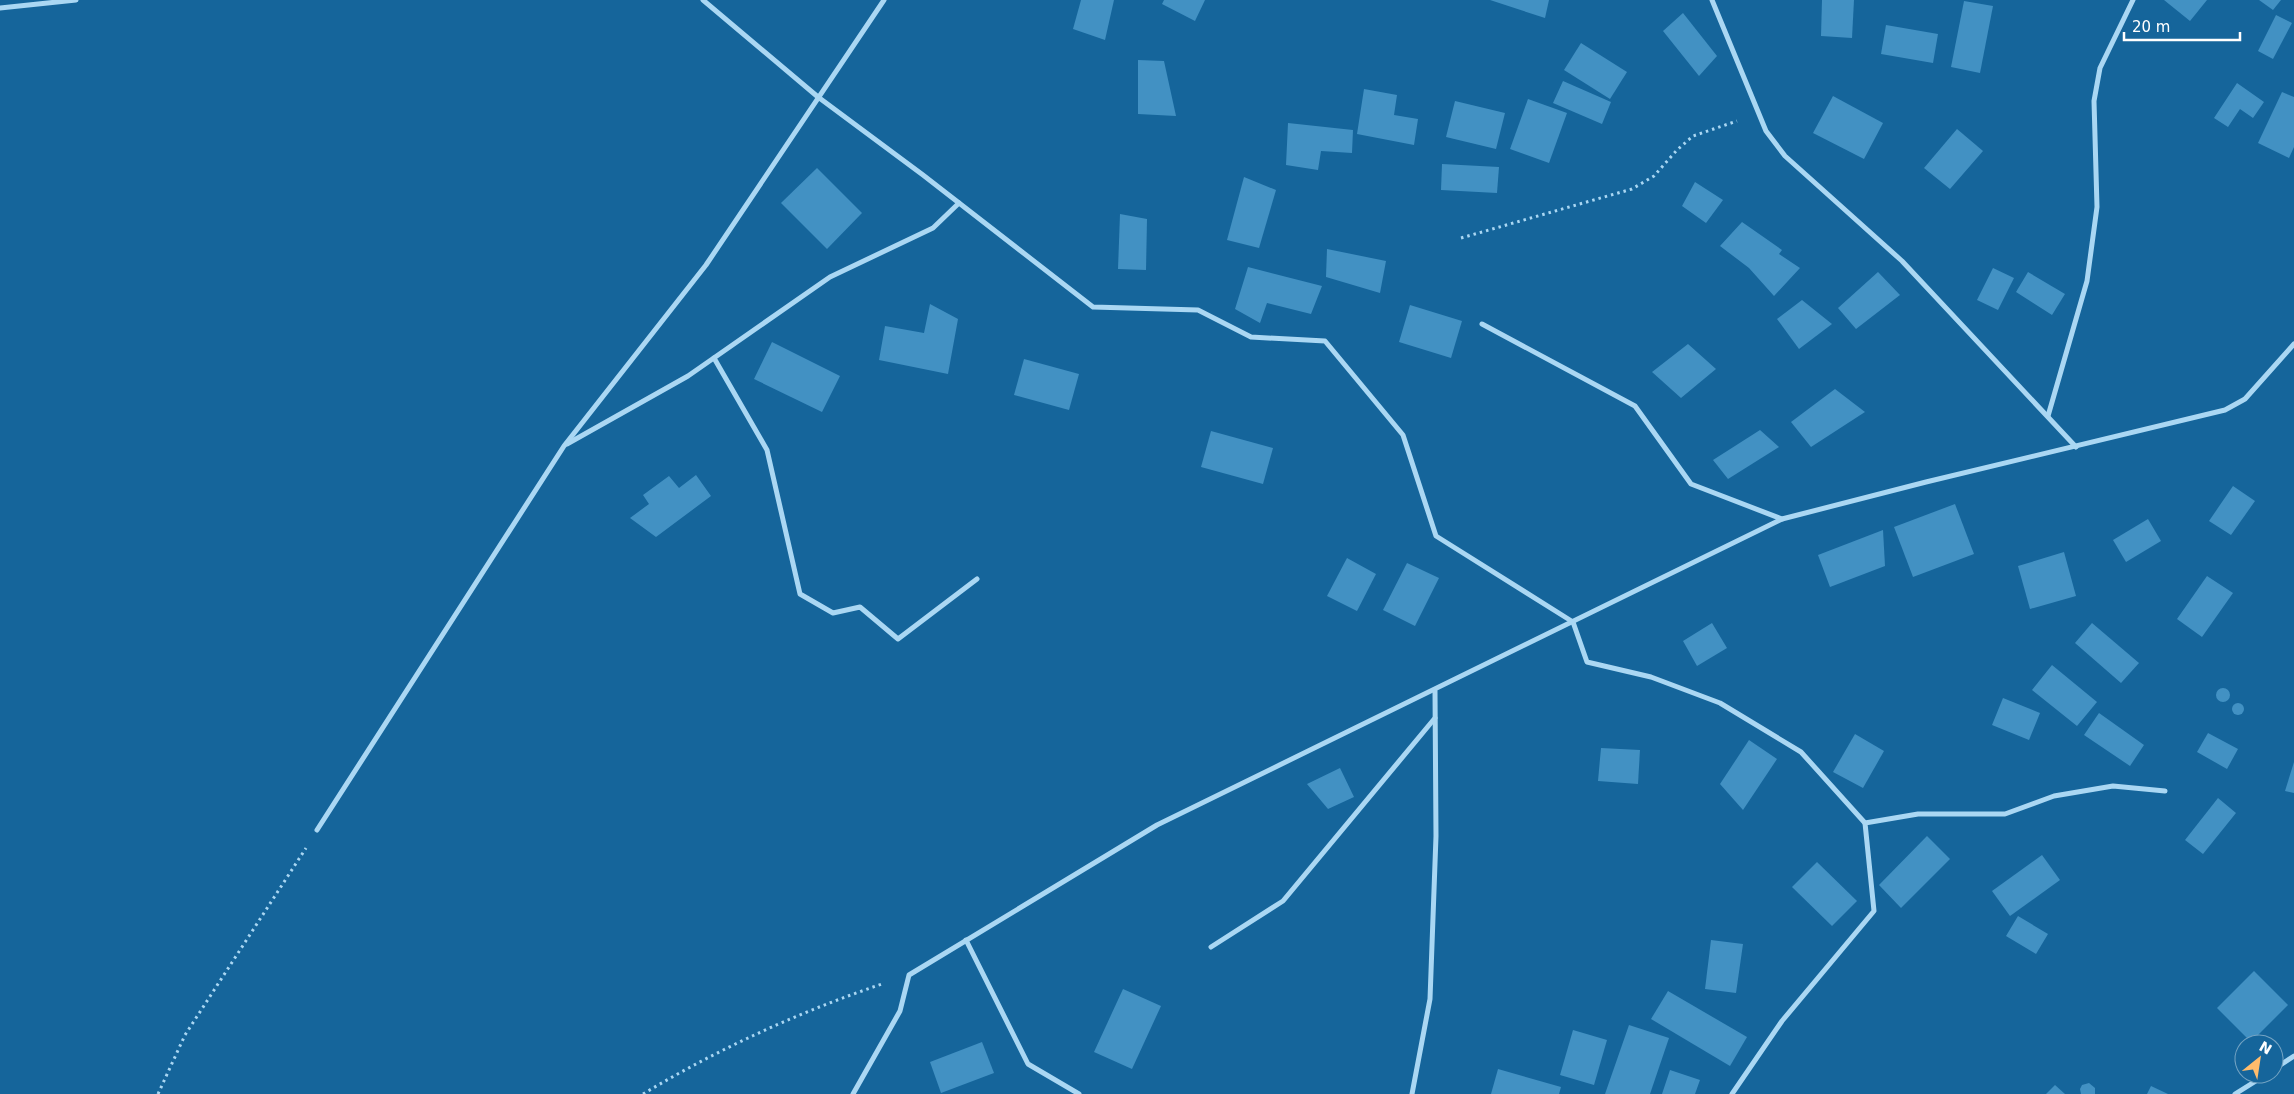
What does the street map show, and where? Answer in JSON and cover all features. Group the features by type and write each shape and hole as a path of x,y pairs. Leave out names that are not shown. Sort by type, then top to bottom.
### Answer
{"street":[{"path":"0,8 76,0"},
{"path":"703,0 818,97 1094,307 1198,310 1251,337 1324,341 1403,435 1436,536 1573,622 1587,662 1651,677 1720,703 1800,752 1865,823 1874,911 1782,1021 1732,1094"},
{"path":"317,830 564,446 706,265 884,0"},
{"path":"1712,0 1766,131 1785,156 1902,261 2076,447"},
{"path":"2048,416 2087,281 2097,207 2094,101 2100,68 2133,0"},
{"path":"564,446 688,376 830,277 933,228 959,203"},
{"path":"1482,324 1635,406 1691,484 1782,519"},
{"path":"853,1094 900,1011 909,975 1157,825 1435,691 1782,519 1926,482 2225,410 2244,399 2294,344"},
{"path":"714,358 767,450 800,594 833,613 860,607 898,639 977,579"},
{"path":"1412,1094 1430,999 1436,836 1435,691"},
{"path":"1211,947 1283,901 1435,718"},
{"path":"1865,823 1918,814 2005,814 2054,796 2114,786 2165,791"},
{"path":"966,940 1028,1064 1080,1094"},
{"path":"2235,1094 2250,1084"}],"path":[{"path":"1461,238 1632,189 1654,176 1677,150 1693,136 1758,113"},
{"path":"158,1094 185,1035 317,830"},
{"path":"643,1094 753,1035 840,998 909,975"}],"building":[{"path":"1081,0 1114,0 1105,40 1073,29"},
{"path":"1164,0 1205,0 1195,21 1162,4"},
{"path":"1490,0 1549,0 1545,18"},
{"path":"1822,0 1854,0 1852,38 1821,36"},
{"path":"2164,0 2207,0 2190,21"},
{"path":"2259,0 2281,0 2273,10"},
{"path":"1964,1 1993,6 1980,73 1951,67"},
{"path":"1683,13 1717,56 1699,76 1663,31"},
{"path":"2276,15 2292,23 2273,59 2258,51"},
{"path":"1886,25 1938,34 1933,63 1881,54"},
{"path":"1581,43 1627,72 1610,99 1564,70"},
{"path":"1138,60 1164,61 1176,116 1138,114"},
{"path":"1563,81 1611,102 1602,124 1553,103"},
{"path":"2237,83 2264,102 2253,118 2240,109 2228,127 2214,118"},
{"path":"1364,89 1397,95 1394,115 1418,119 1414,145 1357,134"},
{"path":"2282,92 2294,97 2294,147 2289,158 2258,143"},
{"path":"1833,96 1883,123 1864,159 1813,133"},
{"path":"1528,99 1567,113 1549,163 1510,149"},
{"path":"1455,101 1505,113 1496,149 1446,137"},
{"path":"1288,123 1353,130 1352,153 1321,151 1318,170 1286,165"},
{"path":"1957,129 1983,151 1950,189 1924,168"},
{"path":"1442,164 1499,167 1497,193 1441,190"},
{"path":"817,168 862,213 827,249 781,203"},
{"path":"1244,177 1276,190 1259,248 1227,240"},
{"path":"1695,182 1723,200 1706,223 1682,206"},
{"path":"1120,214 1147,219 1146,270 1118,269"},
{"path":"1742,222 1782,250 1779,254 1800,268 1774,296 1749,268 1720,246"},
{"path":"1327,249 1386,261 1380,293 1326,277"},
{"path":"1248,267 1322,286 1311,314 1267,303 1260,323 1235,309"},
{"path":"1993,268 2014,278 1998,310 1977,300"},
{"path":"1878,272 1900,295 1856,329 1838,308"},
{"path":"2028,272 2065,294 2052,315 2016,292"},
{"path":"1802,300 1832,324 1799,349 1777,319"},
{"path":"930,304 958,319 948,374 879,360 885,326 924,333"},
{"path":"1410,305 1462,321 1451,358 1399,342"},
{"path":"772,342 840,376 822,412 754,379"},
{"path":"1688,344 1716,369 1681,398 1652,372"},
{"path":"1024,359 1079,374 1069,410 1014,395"},
{"path":"1835,389 1865,412 1811,447 1791,422"},
{"path":"1760,430 1779,447 1728,479 1713,460"},
{"path":"1211,431 1273,448 1263,484 1201,467"},
{"path":"696,475 711,496 656,537 630,518 649,504 643,495 669,476 679,488"},
{"path":"2233,486 2255,501 2231,535 2209,521"},
{"path":"1955,504 1974,554 1913,577 1894,527"},
{"path":"2148,519 2161,541 2126,562 2113,540"},
{"path":"1883,530 1885,566 1830,587 1818,555"},
{"path":"2064,552 2076,596 2030,609 2018,566"},
{"path":"1347,558 1376,574 1357,611 1327,596"},
{"path":"1407,563 1439,578 1415,626 1383,610"},
{"path":"2207,576 2233,593 2202,637 2177,619"},
{"path":"1712,623 1727,648 1697,666 1683,641"},
{"path":"2092,623 2139,663 2121,683 2075,643"},
{"path":"2052,665 2097,702 2077,726 2032,690"},
{"path":"2220,688 2226,688 2230,695 2226,702 2220,702 2216,698 2216,692"},
{"path":"2003,698 2040,713 2029,740 1992,725"},
{"path":"2240,703 2243,704 2243,714 2236,715 2233,714 2232,707 2233,704"},
{"path":"2099,713 2144,745 2130,766 2084,735"},
{"path":"2208,733 2238,749 2227,769 2197,752"},
{"path":"1855,734 1884,751 1863,788 1833,772"},
{"path":"1749,740 1777,759 1743,810 1720,784"},
{"path":"1601,748 1640,750 1638,784 1598,781"},
{"path":"2294,762 2294,793 2285,791"},
{"path":"1340,768 1354,797 1328,809 1307,784"},
{"path":"2218,798 2236,813 2203,854 2185,840"},
{"path":"1927,836 1950,859 1901,908 1879,885"},
{"path":"2042,855 2060,880 2010,916 1992,891"},
{"path":"1817,862 1857,901 1832,926 1792,887"},
{"path":"2018,916 2048,934 2036,954 2006,936"},
{"path":"1711,940 1743,944 1736,993 1705,989"},
{"path":"2254,971 2288,1005 2259,1034 2243,1034 2217,1008"},
{"path":"1123,989 1161,1006 1132,1069 1094,1052"},
{"path":"1668,991 1747,1037 1730,1066 1651,1019"},
{"path":"1629,1025 1669,1038 1650,1094 1605,1094"},
{"path":"1573,1030 1607,1040 1594,1085 1560,1075"},
{"path":"982,1042 994,1073 941,1093 930,1062"},
{"path":"1498,1069 1561,1087 1559,1094 1491,1094"},
{"path":"1670,1070 1700,1080 1695,1094 1662,1094"},
{"path":"2089,1083 2095,1088 2095,1094 2081,1094 2080,1089 2082,1085"},
{"path":"2055,1085 2065,1094 2046,1094"},
{"path":"2151,1086 2168,1094 2147,1094"}]}
